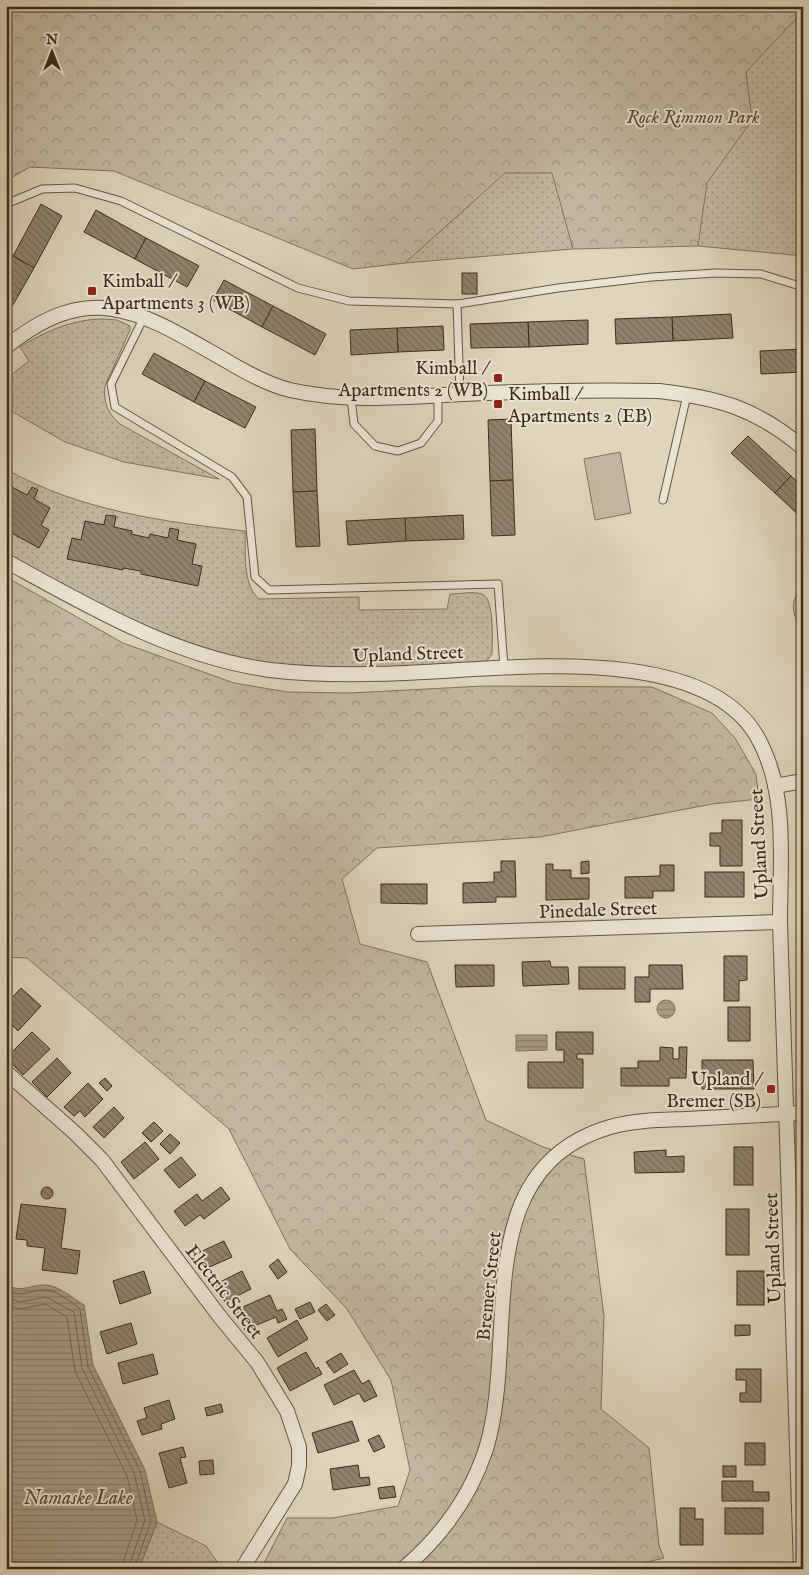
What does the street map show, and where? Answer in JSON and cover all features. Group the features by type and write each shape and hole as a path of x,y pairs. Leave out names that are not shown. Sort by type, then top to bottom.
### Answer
{"street":[{"path":"6,347 38,324 75,310 94,307 114,308 145,317 271,384 290,390 351,398 620,390 687,394 736,406 770,424 803,448"},
{"name":"Upland Street","path":"6,561 103,614 156,639 230,662 269,670 346,675 504,668 601,668 625,670 660,676 698,687 734,708 749,723 768,760 776,786 780,821 780,922 801,1569"},
{"path":"776,786 803,781"},
{"name":"Pinedale Street","path":"418,934 780,922"},
{"name":"Electric Street","path":"6,1072 75,1133 102,1160 220,1317 257,1362 287,1411 299,1447 299,1466 295,1484 242,1569"},
{"name":"Bremer Street","path":"404,1569 426,1550 452,1519 472,1485 486,1449 494,1410 510,1236 522,1200 544,1167 559,1153 576,1142 611,1127 630,1123 803,1113"}],"lane":[{"path":"6,204 42,188 75,188 121,201 298,288 349,301 457,304 568,287 716,272 761,274 803,287"},
{"path":"457,304 460,394"},
{"path":"145,317 112,384 115,407 232,476 247,497 255,577 269,590 498,584 504,668"},
{"path":"663,500 687,394"},
{"path":"351,398 354,424 375,446 398,451 421,443 438,420 438,395"}],"green space":[{"name":"Rock Rimmon Park","path":"6,6 803,6 803,256 698,246 700,227 563,210 573,249 405,263 475,200"},
{"name":"Rock Rimmon Park","path":"6,6 803,6 803,11 746,72 752,120 707,183 698,246 573,249 552,173 505,173 405,263 353,269 114,171 30,167 6,181"},
{"path":"117,320 130,326 130,330 105,386 107,407 112,416 120,424 219,479 124,462 65,442 6,408 6,379 29,361 20,347 60,327 81,321"},
{"path":"620,452 631,513 595,520 584,459"},
{"path":"6,469 62,495 91,504 153,518 245,531 247,576 254,593 259,599 359,597 359,610 447,609 450,594 482,594 486,597 491,612 492,654 485,663 335,669 275,664 246,659 182,641 93,603 6,557"},
{"path":"6,577 123,643 234,683 287,692 350,693 484,686 652,687 712,713 735,738 756,774 759,799 712,804 540,837 377,848 342,879 360,944 427,962 486,1120 543,1147 584,1159 604,1316 601,1409 649,1448 659,1546 664,1558 619,1569 261,1569 287,1518 333,1518 398,1506 410,1470 391,1380 347,1309 290,1249 229,1129 27,958 6,957"},
{"path":"803,586 803,630 800,629 795,617 793,606"},
{"path":"157,1522 206,1546 222,1569 139,1569"}],"water":[{"path":"662,1000 670,1000 675,1005 673,1016 662,1018 657,1013 657,1005"},
{"path":"516,1035 547,1035 547,1050 516,1051"},
{"name":"Namaske Lake","path":"6,1285 22,1289 39,1285 50,1286 84,1305 93,1365 145,1470 157,1522 139,1569 6,1569"}],"building":[{"path":"41,204 62,216 34,268 13,256"},
{"path":"96,210 146,238 135,259 84,232"},
{"path":"146,238 199,266 187,287 135,259"},
{"path":"13,256 34,268 6,317 6,268"},
{"path":"462,273 477,273 477,294 462,294"},
{"path":"224,280 273,306 262,327 213,300"},
{"path":"273,306 326,334 315,355 262,327"},
{"path":"731,314 733,338 673,341 672,317"},
{"path":"672,317 673,341 616,344 615,319"},
{"path":"588,320 588,344 529,347 528,322"},
{"path":"528,322 529,347 471,348 470,324"},
{"path":"443,326 444,350 398,352 397,328"},
{"path":"397,328 398,352 351,355 350,330"},
{"path":"803,349 803,372 761,374 760,351"},
{"path":"154,353 205,381 194,402 142,374"},
{"path":"205,381 256,407 245,428 194,402"},
{"path":"511,419 513,480 490,481 488,420"},
{"path":"315,429 317,491 293,492 291,430"},
{"path":"748,436 791,476 775,493 731,453"},
{"path":"791,476 803,487 803,519 775,493"},
{"path":"513,480 515,535 492,536 490,481"},
{"path":"10,486 27,495 32,487 38,490 34,499 50,508 41,525 49,530 39,548 6,530 6,489"},
{"path":"317,491 320,546 296,547 293,492"},
{"path":"106,515 116,516 114,527 132,531 131,534 149,538 150,534 168,538 170,528 179,530 177,540 196,544 192,564 202,566 198,586 141,574 141,571 123,568 123,570 67,559 72,538 81,540 85,521 104,525"},
{"path":"463,515 464,539 406,541 405,518"},
{"path":"405,518 406,541 348,545 346,521"},
{"path":"722,820 742,820 742,866 720,866 720,846 710,846 710,833 722,833"},
{"path":"501,861 515,861 516,897 496,897 496,902 463,903 463,883 494,882 494,872 501,872"},
{"path":"589,861 589,873 581,874 581,862"},
{"path":"546,864 553,864 553,870 571,870 571,878 589,878 589,899 546,900"},
{"path":"660,865 674,865 674,891 653,891 653,898 625,898 625,877 660,876"},
{"path":"705,872 744,872 744,897 705,897"},
{"path":"381,884 427,884 427,904 381,903"},
{"path":"724,956 747,956 747,980 739,981 739,1001 724,1001"},
{"path":"550,961 551,967 568,967 569,984 523,986 522,962"},
{"path":"455,965 494,965 494,986 456,987"},
{"path":"649,965 682,965 683,989 650,989 650,1002 635,1002 635,977 649,977"},
{"path":"579,967 625,967 625,989 579,989"},
{"path":"21,988 41,1006 18,1031 10,1023 6,1026 6,1004"},
{"path":"728,1007 750,1007 750,1041 728,1041"},
{"path":"32,1032 50,1049 23,1075 6,1058"},
{"path":"556,1032 593,1032 593,1054 577,1054 577,1059 583,1059 583,1088 528,1088 528,1062 564,1062 564,1050 556,1050"},
{"path":"660,1047 673,1048 673,1059 679,1059 679,1047 687,1047 686,1078 669,1078 669,1086 621,1086 621,1068 638,1068 638,1061 660,1061"},
{"path":"57,1058 71,1073 47,1097 32,1082"},
{"path":"702,1060 753,1060 754,1089 702,1089"},
{"path":"105,1078 112,1086 107,1091 99,1083"},
{"path":"88,1083 103,1099 85,1117 80,1111 74,1116 64,1107"},
{"path":"114,1107 124,1118 104,1138 93,1127"},
{"path":"154,1122 163,1131 151,1142 142,1133"},
{"path":"170,1134 180,1143 170,1154 160,1144"},
{"path":"145,1142 159,1159 134,1179 121,1162"},
{"path":"734,1147 753,1147 753,1185 734,1185"},
{"path":"666,1150 666,1157 684,1156 684,1172 635,1173 634,1152"},
{"path":"181,1157 196,1175 179,1188 164,1170"},
{"path":"45,1187 49,1187 53,1193 49,1199 45,1199 41,1195 41,1191"},
{"path":"221,1187 230,1199 204,1219 200,1215 185,1226 174,1211 197,1194 202,1201"},
{"path":"21,1204 66,1209 61,1248 80,1251 77,1274 42,1270 45,1248 27,1246 27,1240 16,1239"},
{"path":"726,1209 749,1209 749,1255 726,1255"},
{"path":"224,1241 232,1257 205,1269 198,1253"},
{"path":"278,1259 287,1272 278,1279 269,1266"},
{"path":"144,1271 151,1293 120,1304 113,1281"},
{"path":"242,1271 251,1289 225,1302 216,1284"},
{"path":"737,1271 764,1271 764,1305 737,1305"},
{"path":"270,1295 277,1311 282,1309 287,1319 278,1323 276,1317 245,1330 236,1310"},
{"path":"310,1302 315,1312 300,1319 295,1309"},
{"path":"326,1304 335,1315 327,1321 318,1310"},
{"path":"297,1320 308,1339 278,1357 267,1338"},
{"path":"131,1323 137,1344 107,1354 100,1332"},
{"path":"735,1325 750,1325 750,1335 735,1336"},
{"path":"306,1352 316,1369 318,1367 322,1374 290,1391 277,1368"},
{"path":"341,1353 348,1364 334,1373 326,1362"},
{"path":"153,1354 158,1374 123,1384 118,1363"},
{"path":"736,1369 761,1369 761,1402 740,1402 740,1393 746,1393 746,1380 736,1380"},
{"path":"354,1370 362,1384 369,1380 377,1396 364,1402 359,1393 334,1405 324,1385"},
{"path":"169,1400 175,1419 161,1424 162,1429 142,1435 137,1421 147,1418 144,1408"},
{"path":"221,1404 223,1412 207,1416 205,1408"},
{"path":"352,1421 359,1441 318,1453 312,1433"},
{"path":"379,1435 385,1447 374,1452 368,1440"},
{"path":"745,1443 765,1443 765,1465 745,1465"},
{"path":"183,1447 186,1457 180,1458 187,1483 169,1488 159,1453"},
{"path":"213,1460 214,1474 200,1475 199,1461"},
{"path":"358,1465 360,1478 369,1477 370,1485 333,1490 330,1469"},
{"path":"723,1466 736,1466 736,1477 723,1477"},
{"path":"722,1481 753,1481 753,1492 769,1492 769,1501 722,1501"},
{"path":"394,1486 396,1497 380,1499 378,1488"},
{"path":"680,1508 695,1508 695,1519 703,1519 703,1545 680,1545"},
{"path":"725,1508 763,1508 763,1534 725,1534"}],"place":[{"name":"Kimball / Apartments 3 (WB)","path":"92,291"},
{"name":"Kimball / Apartments 2 (WB)","path":"498,378"},
{"name":"Kimball / Apartments 2 (EB)","path":"498,404"},
{"name":"Upland / Bremer (SB)","path":"771,1089"}]}
